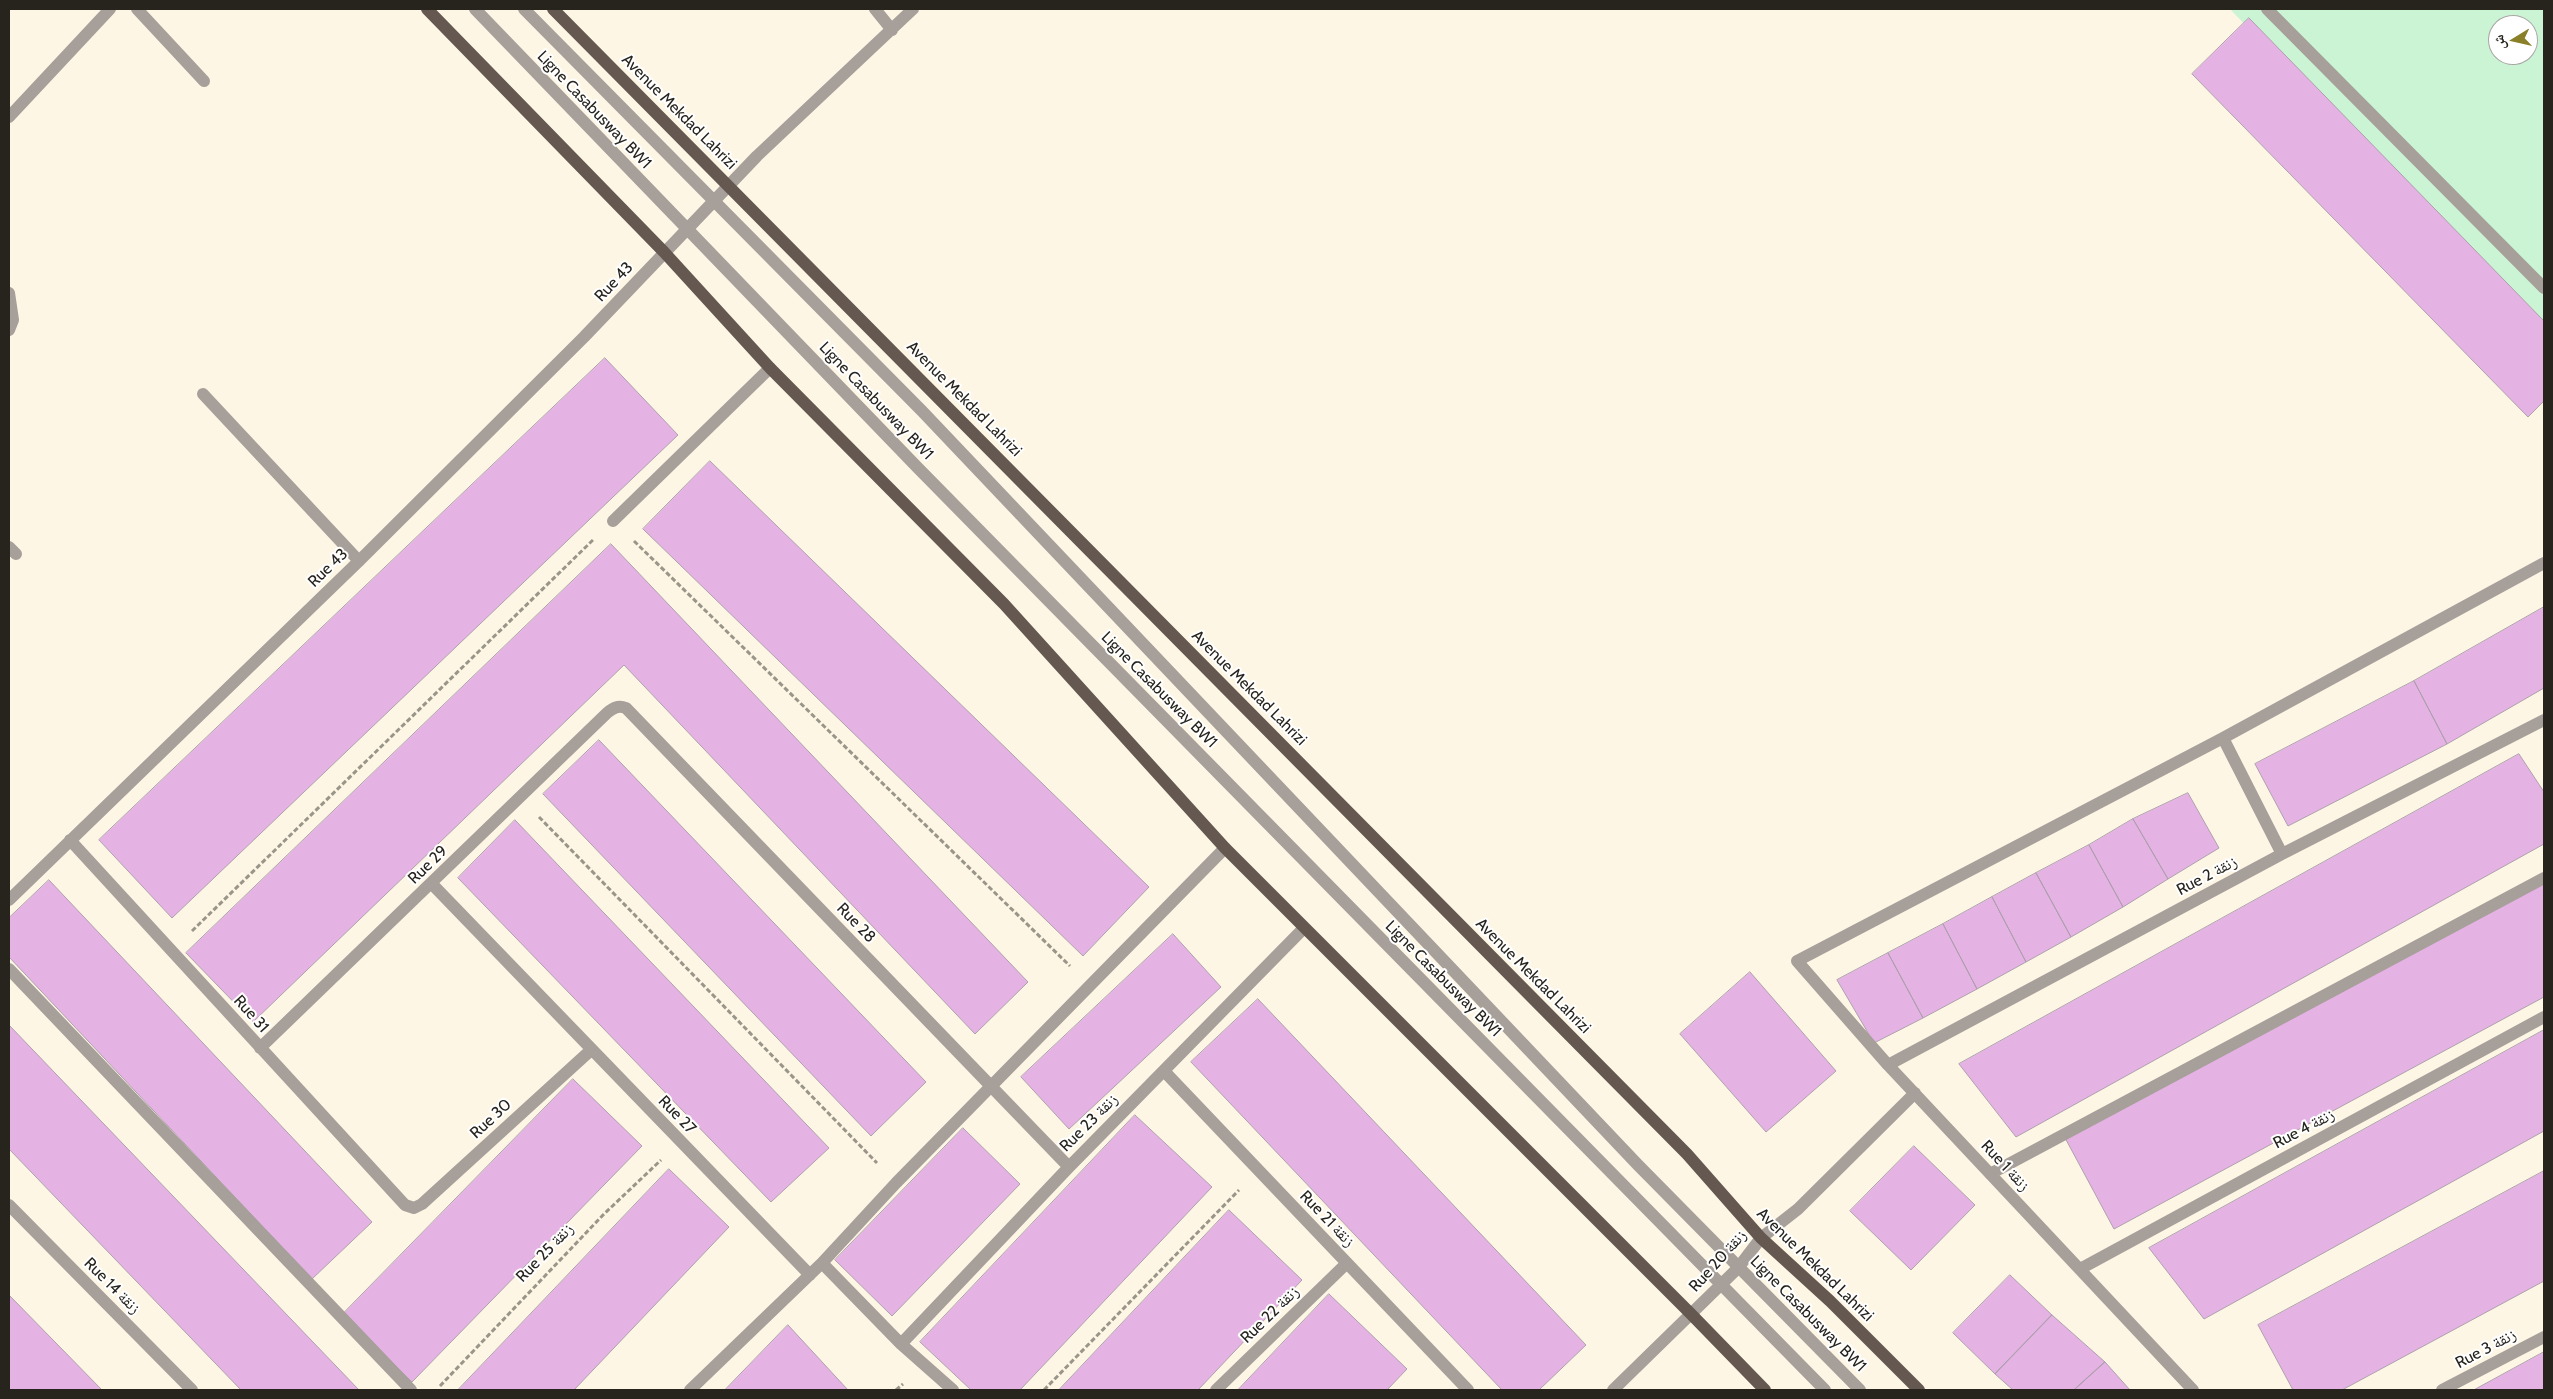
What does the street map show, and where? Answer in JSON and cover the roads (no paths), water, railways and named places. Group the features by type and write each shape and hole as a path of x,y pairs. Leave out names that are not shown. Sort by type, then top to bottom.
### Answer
{"main road":[{"path":"427,9 664,252 770,368 1004,604 1225,848 1765,1390"},
{"name":"Avenue Mekdad Lahrizi","path":"553,9 673,132 730,185 1687,1154 1761,1238 1830,1301 1919,1390"}],"street":[{"path":"9,117 110,9"},
{"path":"137,9 204,81"},
{"name":"Ligne Casabusway BW1","path":"474,9 917,467 1825,1390"},
{"name":"Ligne Casabusway BW1","path":"524,9 922,411 1738,1268 1860,1390"},
{"path":"875,9 892,30"},
{"name":"Rue 43","path":"9,900 358,561 584,337 730,185 913,9"},
{"path":"2267,9 2544,288"},
{"path":"9,293 13,320 9,330"},
{"path":"613,520 770,368"},
{"path":"203,394 358,561"},
{"path":"2282,854 2223,738 2544,563"},
{"name":"Rue 29","path":"260,1048 607,713 618,706"},
{"name":"Rue 28","path":"618,706 626,708 1069,1167"},
{"name":"Rue 2 زنقة","path":"1888,1065 2282,854 2544,720"},
{"name":"Rue 1 زنقة","path":"2194,1390 1888,1065 1797,961 2223,738"},
{"name":"Rue 31","path":"70,840 400,1201 410,1207"},
{"path":"690,1390 822,1263 896,1183 1225,848"},
{"path":"1990,1174 2544,878"},
{"name":"Rue 27","path":"432,884 810,1275"},
{"name":"Rue 23 زنقة","path":"901,1344 1069,1167 1304,928"},
{"path":"9,969 411,1390"},
{"name":"Rue 4 زنقة","path":"2080,1269 2544,1017"},
{"name":"Rue 30","path":"410,1207 422,1204 591,1050"},
{"name":"Rue 21 زنقة","path":"1164,1071 1468,1390"},
{"name":"Rue 20 زنقة","path":"1613,1390 1738,1268 1761,1238 1798,1209 1915,1093"},
{"name":"Rue 14 زنقة","path":"9,1205 192,1390"},
{"path":"822,1263 901,1344 953,1390"},
{"name":"Rue 22 زنقة","path":"1216,1390 1347,1263"},
{"name":"Rue 3 زنقة","path":"2442,1390 2544,1337"}]}
